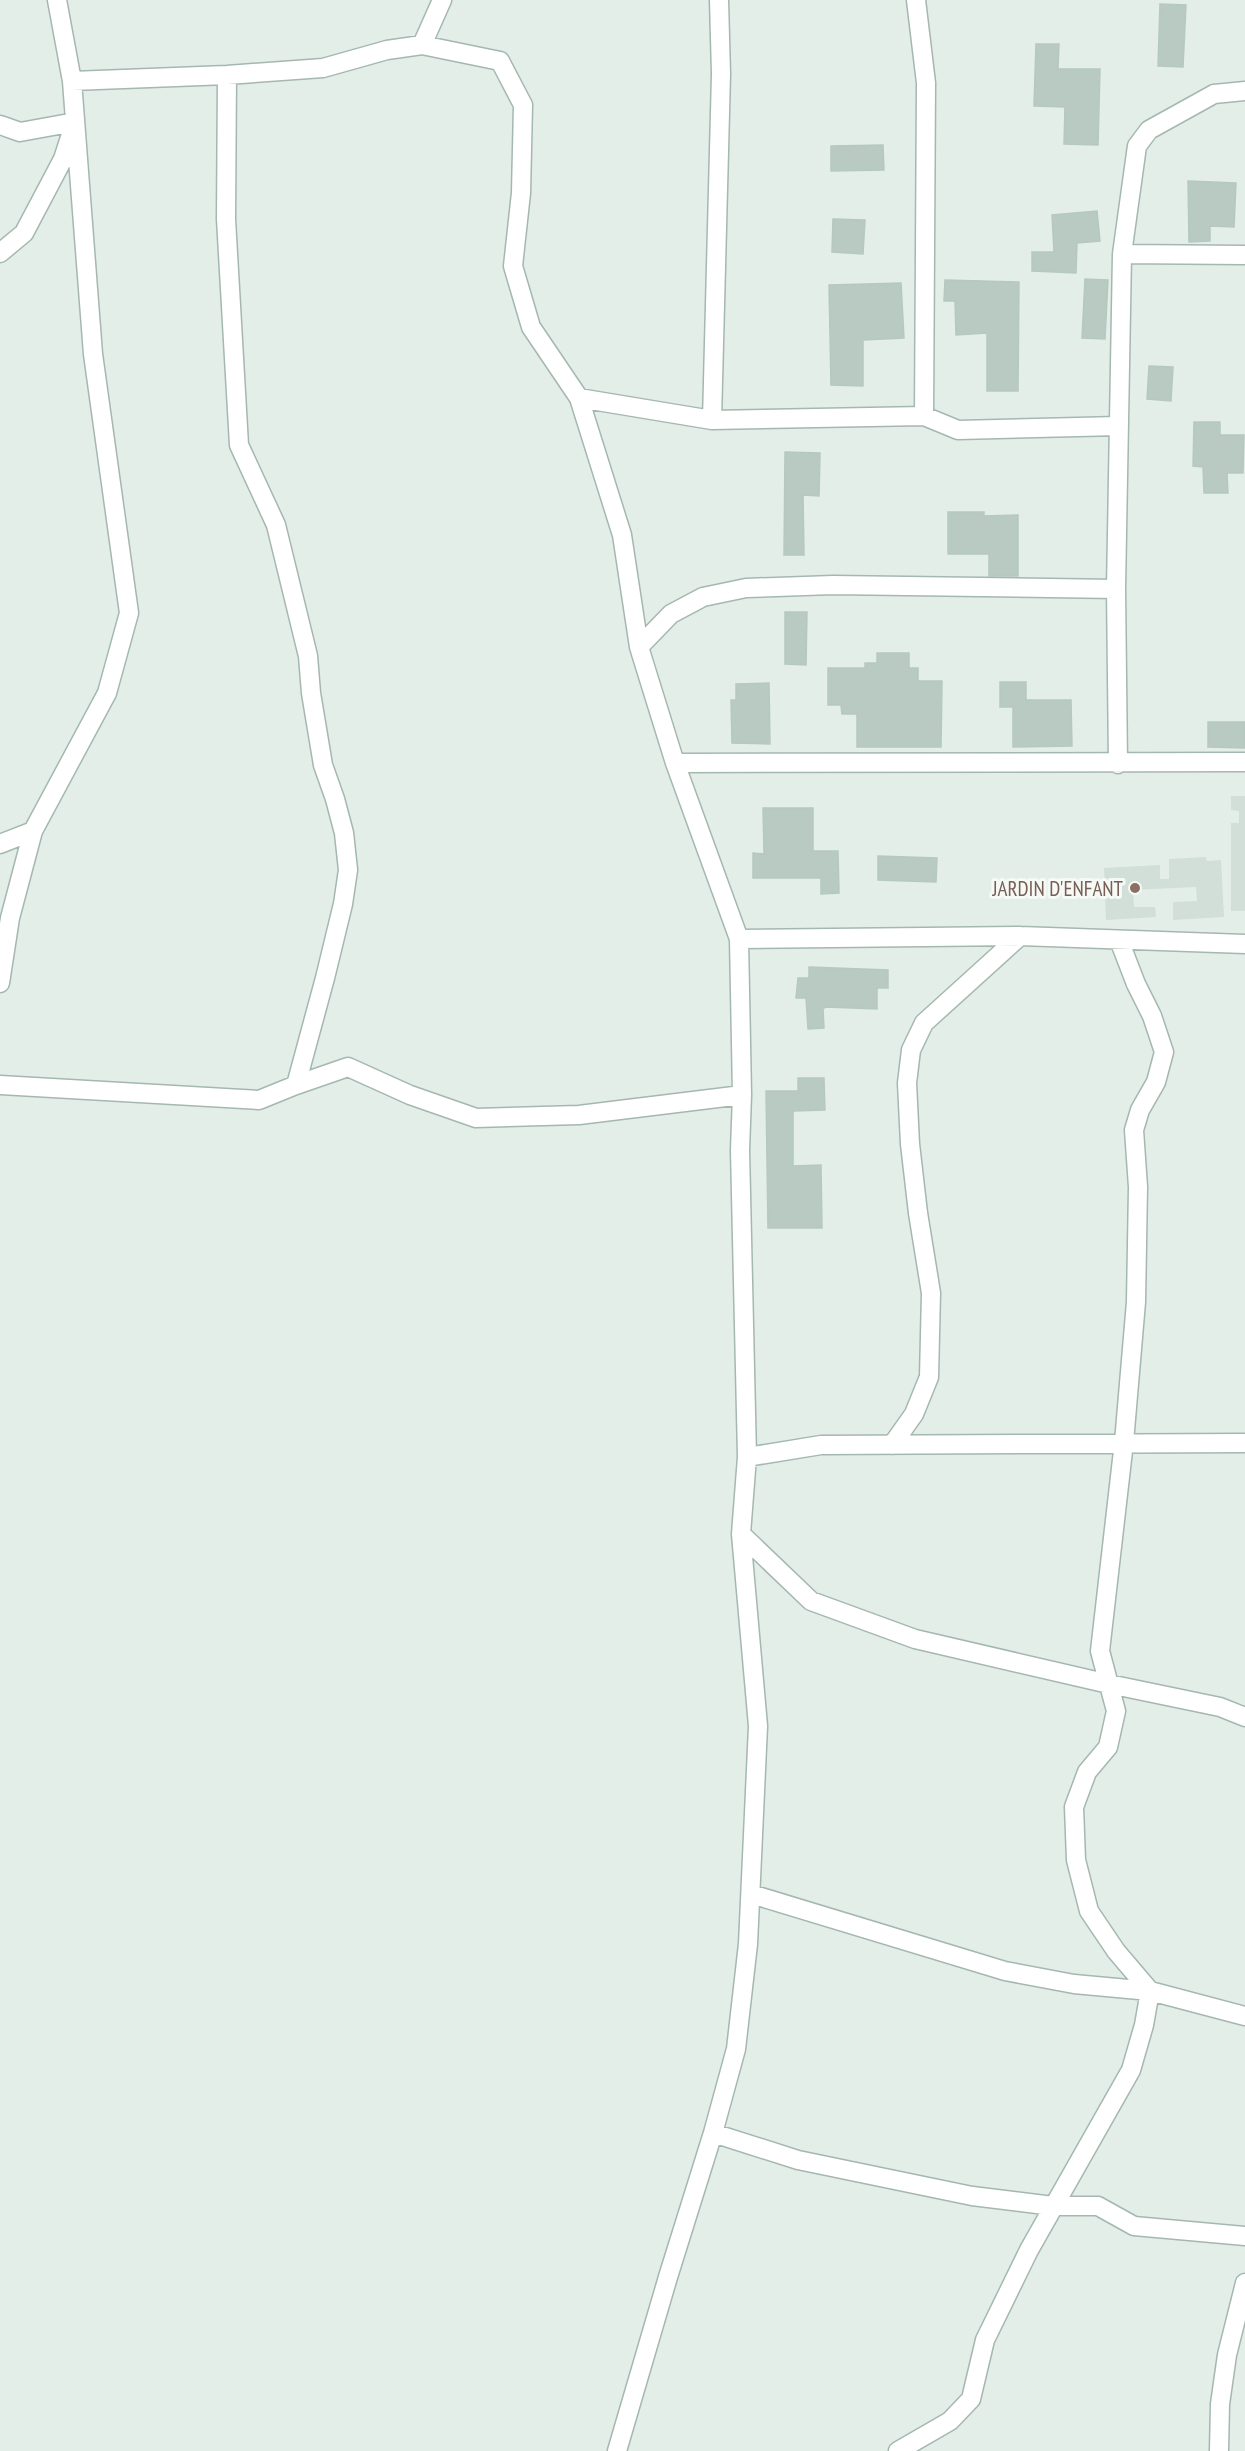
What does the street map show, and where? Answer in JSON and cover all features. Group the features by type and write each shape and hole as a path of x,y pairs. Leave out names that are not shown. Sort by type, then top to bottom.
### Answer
{"street":[{"path":"0,983 10,918 33,831 107,693 129,613 93,354 72,81 57,0"},
{"path":"422,45 442,0"},
{"path":"712,420 722,74 719,0"},
{"path":"916,0 926,83 924,416"},
{"path":"72,81 227,75 323,68 387,50 422,45 500,61 523,105 521,193 513,266 531,327 579,398 622,535 639,647 675,763 739,939 742,1095 740,1150 747,1457 741,1534 758,1726 748,1944 735,2049 713,2133 617,2451"},
{"path":"227,75 226,219 238,445 276,525 308,656 311,693 323,765 338,810 348,870 343,904 296,1085"},
{"path":"1118,764 1116,589 1122,254 1137,146 1149,130 1214,93 1245,91"},
{"path":"0,125 20,132 75,122"},
{"path":"0,253 24,233 63,159 75,122"},
{"path":"1122,254 1245,255"},
{"path":"579,398 712,420 924,416 958,430 1119,426"},
{"path":"639,647 671,614 703,597 746,588 833,585 1116,589"},
{"path":"675,763 1245,762"},
{"path":"0,844 33,831"},
{"path":"739,939 1020,936 1245,944"},
{"path":"892,1445 914,1414 929,1377 931,1293 910,1144 907,1083 911,1050 924,1023 1020,936"},
{"path":"1119,940 1136,984 1152,1016 1164,1052 1156,1082 1140,1110 1134,1130 1138,1187 1136,1302 1124,1442 1105,1593 1101,1651 1116,1712 1108,1746 1087,1772 1074,1807 1076,1860 1089,1911 1116,1951 1150,1991"},
{"path":"0,1085 258,1100 348,1067 410,1095 476,1118 579,1115 742,1095"},
{"path":"747,1457 821,1445 1245,1443"},
{"path":"741,1534 811,1601 915,1639 1220,1707 1245,1717"},
{"path":"751,1894 1005,1971 1074,1984 1150,1991 1245,2016"},
{"path":"898,2451 950,2421 971,2399 985,2340 1029,2250 1131,2070 1144,2025 1150,1991"},
{"path":"713,2133 798,2160 972,2196 1053,2206 1098,2206 1134,2226 1245,2236"},
{"path":"1219,2451 1221,2394 1227,2355 1245,2283"}],"shaded area":[{"path":"1231,796 1245,796 1245,911 1231,911 1231,823 1239,823 1239,811 1231,810"},
{"name":"JARDIN D'ENFANT","path":"1206,857 1207,861 1221,860 1224,917 1173,920 1173,902 1197,901 1196,887 1133,890 1134,907 1155,907 1156,917 1106,920 1104,868 1160,865 1160,879 1169,879 1169,859"}],"building":[{"path":"1160,4 1186,5 1183,67 1158,66"},
{"path":"1036,44 1059,44 1058,69 1100,69 1098,145 1064,144 1065,107 1034,106"},
{"path":"883,145 884,170 831,171 831,146"},
{"path":"1188,181 1236,183 1234,227 1210,226 1210,241 1189,242"},
{"path":"1097,211 1100,241 1077,243 1076,273 1032,271 1032,252 1054,252 1052,215"},
{"path":"833,219 865,220 863,254 832,252"},
{"path":"1085,279 1108,280 1105,339 1082,338"},
{"path":"945,280 1019,282 1018,391 987,391 987,333 956,335 955,301 944,301"},
{"path":"901,283 904,338 863,340 863,386 831,385 829,285"},
{"path":"1149,366 1173,367 1171,401 1147,399"},
{"path":"1194,422 1220,422 1220,435 1244,435 1243,473 1227,473 1228,493 1204,493 1203,467 1193,466"},
{"path":"785,452 820,453 819,496 803,495 804,555 784,555"},
{"path":"948,512 984,512 984,516 1018,515 1018,576 989,576 989,554 948,554"},
{"path":"785,612 807,612 806,665 785,664"},
{"path":"877,653 909,653 909,668 918,668 918,681 942,681 941,747 857,747 857,714 842,714 841,705 828,705 828,668 865,668 865,663 877,663"},
{"path":"1000,682 1026,682 1026,700 1071,700 1072,746 1013,747 1013,707 1000,707"},
{"path":"769,683 770,744 732,743 731,700 736,700 736,684"},
{"path":"1208,722 1245,722 1245,748 1208,747"},
{"path":"763,808 813,808 813,851 838,851 839,893 821,894 821,878 753,878 753,853 764,854"},
{"path":"878,856 937,858 936,882 878,880"},
{"path":"809,967 888,970 888,988 877,988 877,1009 826,1007 823,1009 824,1028 808,1029 806,998 796,998 798,978 809,978"},
{"path":"798,1078 824,1078 825,1110 793,1111 793,1166 821,1165 822,1228 768,1228 766,1091 798,1091"}],"place":[{"name":"JARDIN D'ENFANT","path":"1135,888"}]}
